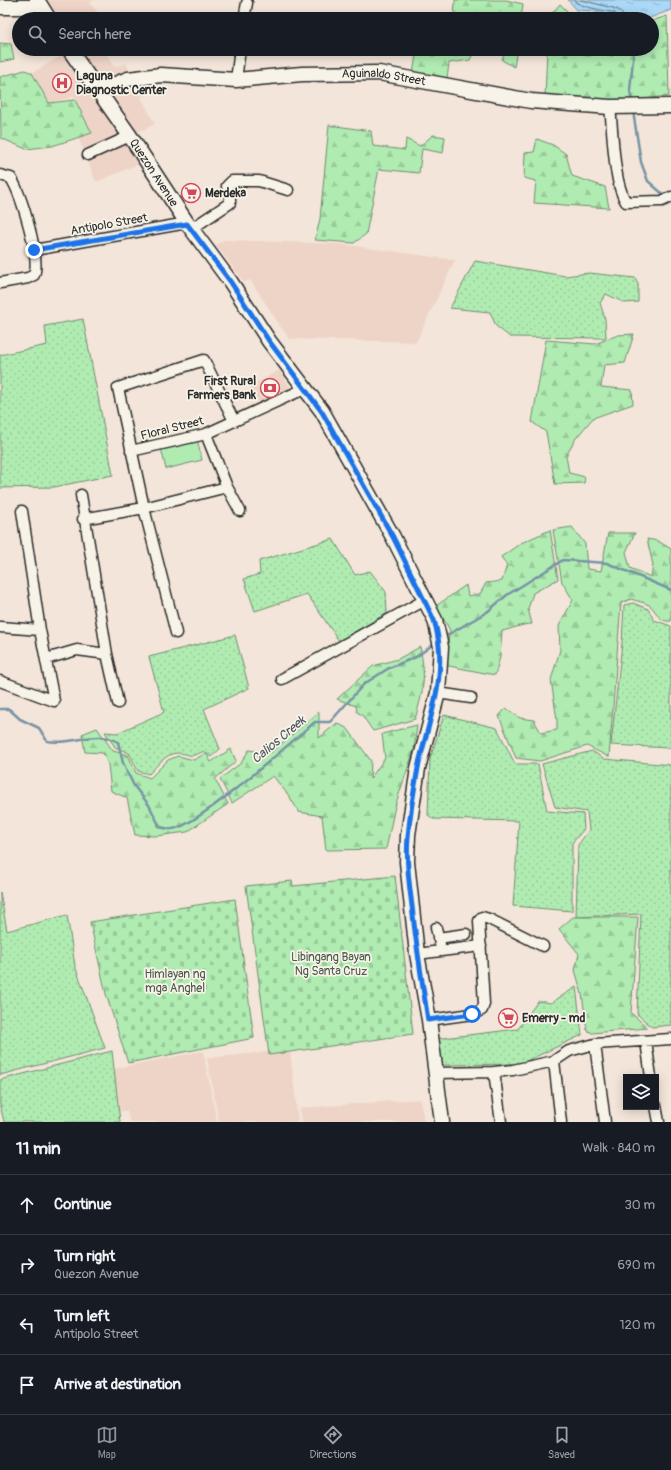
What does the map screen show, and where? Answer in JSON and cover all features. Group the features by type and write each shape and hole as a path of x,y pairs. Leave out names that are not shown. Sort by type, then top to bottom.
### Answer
{"main road":[{"path":"0,6 39,3 45,12"},
{"name":"Quezon Avenue","path":"74,56 130,136 189,226 230,281 269,341 306,388 322,412 393,537 425,600 438,631 440,647 438,693 418,768 408,835 407,862 417,954 442,1122"},
{"name":"Aguinaldo Street","path":"98,91 128,79 161,74 236,80 302,74 379,73 531,101 623,106 671,106"}],"street":[{"path":"245,12 247,3"},
{"path":"236,80 239,56"},
{"path":"623,106 617,169 622,195 626,202 662,201 670,198"},
{"path":"88,155 130,136"},
{"path":"0,175 11,178 21,198 34,250 37,269 34,275 28,278 0,284"},
{"path":"189,226 230,203 227,186 232,181 259,182 288,190"},
{"name":"Antipolo Street","path":"34,250 189,226"},
{"path":"176,633 144,508 118,388 204,360 234,421"},
{"name":"Floral Street","path":"131,451 206,434 306,388"},
{"path":"206,434 227,487 240,511"},
{"path":"83,519 144,508 227,487"},
{"path":"81,495 83,519 107,654 118,703"},
{"path":"0,681 54,701 40,630 22,511"},
{"path":"282,679 425,600"},
{"path":"0,626 40,630"},
{"path":"46,658 77,650 107,654"},
{"path":"438,693 471,698"},
{"path":"428,1020 472,1014 482,1010 484,1004 479,921 482,917 543,946"},
{"path":"441,952 437,933 466,934"},
{"path":"417,954 481,946"},
{"path":"435,1073 494,1072 554,1061 569,1051 595,1044 671,1039"},
{"path":"646,1041 651,1074"},
{"path":"595,1044 605,1122"},
{"path":"554,1061 561,1122"},
{"path":"494,1072 501,1122"},
{"path":"657,1110 659,1122"}],"shaded area":[{"path":"37,0 95,0 89,3 97,12 45,12"},
{"path":"61,56 108,56 114,67 126,63 134,81 150,78 153,88 141,97 155,124 130,136 146,161 96,182 78,137 92,133 74,97 49,103 32,73"},
{"path":"224,240 340,244 455,260 416,342 289,339 250,280 244,282 216,245"},
{"name":"First Rural Farmers Bank","path":"280,370 291,389 260,405 250,386"},
{"path":"290,1050 298,1122 219,1122 207,1058"},
{"path":"203,1051 217,1122 130,1122 127,1111 120,1111 112,1069"},
{"path":"420,1099 424,1122 301,1122 300,1108"}],"green space":[{"path":"455,0 506,0 523,4 522,12 454,12"},
{"path":"560,4 568,12 553,12"},
{"path":"667,16 669,96 624,101 545,98 547,56 659,56 659,19"},
{"path":"0,43 11,44 12,56 14,59 0,62"},
{"path":"416,56 472,56 470,60 449,63 447,79 413,74"},
{"path":"503,56 516,56 514,67 502,60"},
{"path":"25,70 32,73 49,103 75,100 92,133 52,146 26,149 1,138 0,77"},
{"path":"329,125 371,131 373,146 405,150 406,139 420,146 433,135 445,137 443,153 422,149 419,173 379,169 366,234 354,243 315,240 320,219"},
{"path":"537,139 553,145 566,154 572,176 605,187 609,208 534,203 536,181 524,178 525,153 534,152"},
{"path":"475,261 565,276 589,273 635,278 638,284 638,302 625,303 606,294 600,303 605,319 606,338 510,337 496,326 490,312 450,308"},
{"path":"83,319 113,475 54,487 0,488 0,355 47,345 45,326"},
{"path":"634,334 625,363 604,365 601,387 632,390 633,404 593,418 576,438 566,456 569,473 585,477 584,483 555,484 546,432 532,422 546,340 595,344 618,335"},
{"path":"197,439 202,460 166,469 161,448"},
{"path":"572,527 585,544 587,569 601,571 608,533 635,533 626,552 630,568 651,577 653,565 647,539 658,541 671,549 671,621 660,618 652,607 645,603 631,599 621,603 609,757 587,746 540,761 516,758 499,716 506,708 520,718 534,720 541,733 557,730 551,680 560,650 559,626 573,600 562,582 553,530"},
{"path":"550,530 558,579 533,593 528,609 532,624 502,631 500,657 495,675 444,665 450,630 436,606 466,585 468,596 480,594 486,583 502,581 507,565 501,557 521,543"},
{"path":"333,539 355,575 370,571 386,592 387,613 339,641 307,594 255,611 244,579 260,574 259,561"},
{"path":"633,603 648,609 654,620 671,626 671,748 611,745 622,643 624,605"},
{"path":"235,635 249,688 204,709 220,749 211,757 204,751 192,755 177,753 169,755 149,774 138,771 129,753 115,747 105,732 117,733 164,712 149,657"},
{"path":"420,647 423,667 423,683 415,719 373,731 362,715 357,712 356,706 337,699 373,666 398,659"},
{"path":"319,712 319,738 337,723 348,729 371,761 370,779 385,758 382,734 417,725 414,750 395,806 386,849 326,850 322,816 299,812 289,796 273,776 232,803 220,779 241,763 249,750 270,753"},
{"path":"444,715 497,728 515,764 538,764 547,811 583,814 584,829 572,843 572,911 513,906 519,821 433,819 428,815 430,759"},
{"path":"97,728 113,751 128,755 136,773 150,778 168,760 178,756 194,760 206,753 211,762 231,749 236,761 215,779 228,804 187,832 156,836 135,835 127,798 111,791 108,764 103,753 85,752 82,734"},
{"path":"592,751 604,759 671,765 671,1025 652,1027 637,1014 641,914 576,917 578,845 589,830 587,812 555,807 542,764"},
{"name":"Libingang Bayan Ng Santa Cruz","path":"395,876 413,1034 269,1055 246,886 292,881 293,886"},
{"path":"0,892 7,931 67,915 75,966 105,1048 0,1075"},
{"name":"Himlayan ng mga Anghel","path":"235,899 254,1038 128,1063 106,994 90,922"},
{"path":"573,917 638,917 631,1013 648,1028 592,1033 587,1030 582,994 575,970 579,954 559,929"},
{"path":"576,987 582,1035 520,1064 438,1065 435,1039 518,1029 538,1001 551,1003"},
{"path":"112,1051 120,1122 4,1122 0,1105 0,1080"}],"water":[{"path":"568,0 671,0 671,10 659,14 659,12 596,12 577,10"}],"waterway":[{"path":"632,102 630,90 633,56"},
{"path":"633,111 641,162 648,181 665,196"},
{"name":"Calios Creek","path":"444,637 487,612 507,595 563,560 607,563 671,590"},
{"name":"Calios Creek","path":"0,709 9,709 20,719 39,728 47,741 56,742 101,737 110,738 118,742 123,763 134,786 149,805 160,827 172,829 184,825 222,800 315,722 330,722 364,684 389,668 416,657 435,643"}],"place":[{"name":"Laguna Diagnostic Center","path":"62,83"},
{"name":"Merdeka","path":"191,193"},
{"name":"First Rural Farmers Bank","path":"270,388"},
{"name":"Emerry - md","path":"508,1018"}],"route":[{"path":"34,250 187,224 230,281 269,341 306,388 322,412 393,537 438,631 440,647 438,693 418,768 408,835 407,862 417,954 428,1020 472,1014"}]}
